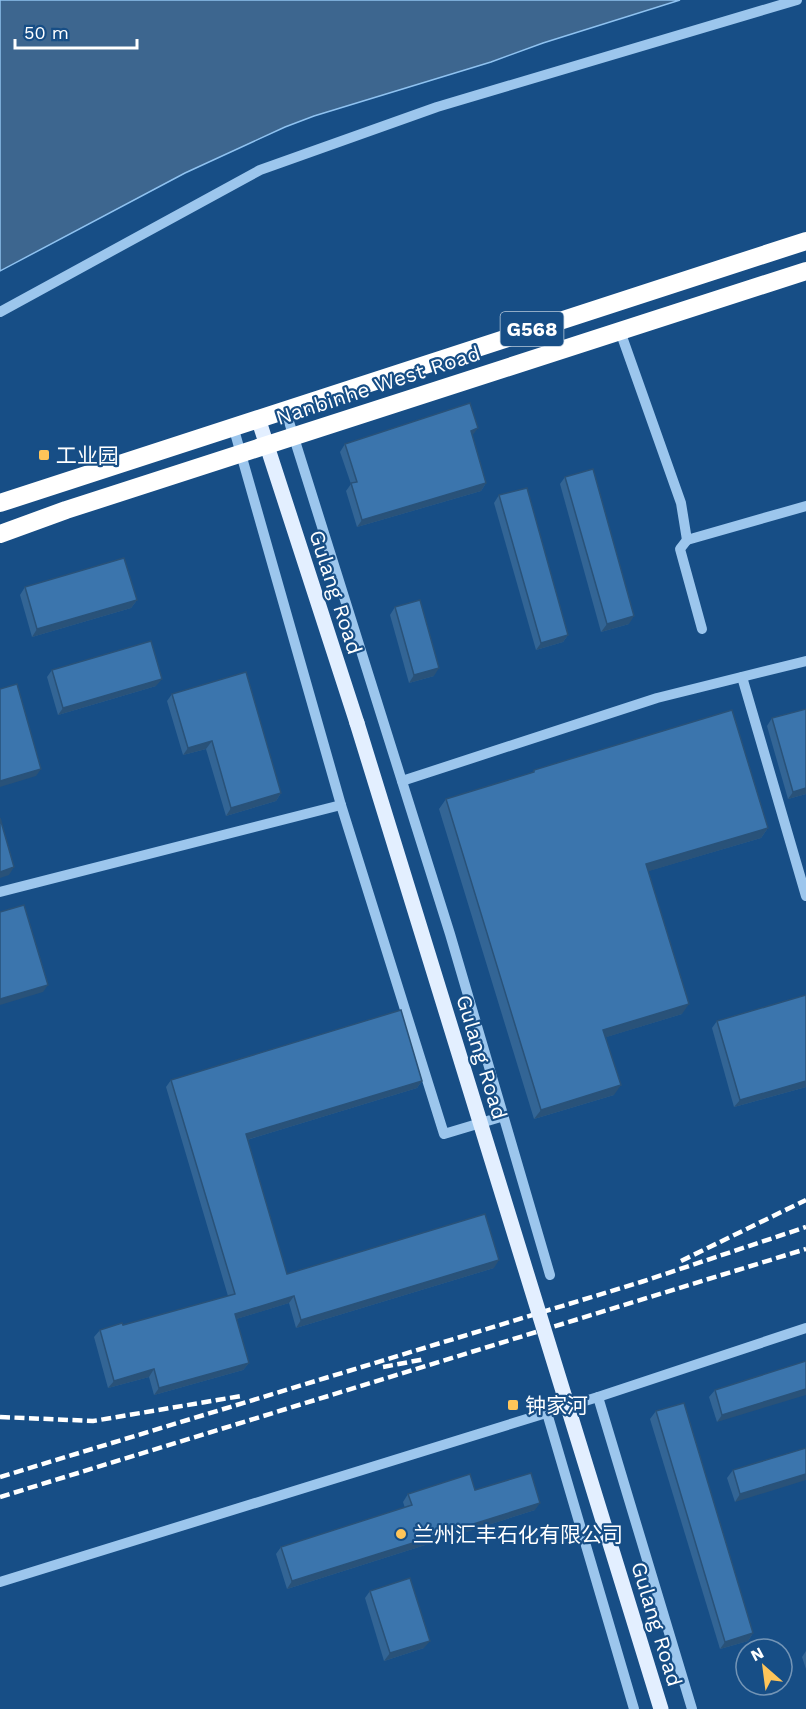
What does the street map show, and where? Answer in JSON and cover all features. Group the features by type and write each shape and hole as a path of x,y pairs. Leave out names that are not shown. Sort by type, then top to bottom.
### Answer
{"highway":[{"name":"Nanbinhe West Road","path":"0,503 806,241"},
{"name":"Nanbinhe West Road","path":"0,534 66,510 806,271"}],"main road":[{"name":"Gulang Road","path":"258,418 357,723 661,1709"}],"street":[{"path":"0,312 260,170 437,107 797,0"},
{"path":"620,331 681,503 687,540"},
{"path":"285,409 454,946 550,1275"},
{"path":"233,426 341,805 444,1134 504,1116"},
{"path":"702,630 680,549 687,540 806,506"},
{"path":"402,781 657,698 806,661"},
{"path":"742,677 806,896"},
{"path":"0,892 341,805"},
{"path":"0,1582 598,1397 806,1328"},
{"name":"Gulang Road","path":"598,1397 692,1709"},
{"path":"547,1413 634,1709"}],"water":[{"path":"0,0 680,0 285,127 185,173 0,271"}],"building":[{"path":"470,403 478,428 471,431 486,483 362,520 351,483 357,482 345,444"},
{"path":"593,469 634,616 607,624 565,477"},
{"path":"527,488 568,635 541,643 499,495"},
{"path":"124,558 137,600 37,629 25,587"},
{"path":"420,600 439,668 414,675 395,607"},
{"path":"151,641 162,679 63,708 52,670"},
{"path":"246,672 281,793 231,808 212,741 188,748 172,694"},
{"path":"17,684 41,769 0,781 0,689"},
{"path":"806,709 806,788 793,792 772,718"},
{"path":"732,710 768,828 646,864 689,1004 603,1030 621,1085 541,1110 446,799"},
{"path":"0,818 14,867 0,872"},
{"path":"24,905 48,985 0,999 0,912"},
{"path":"806,995 806,1081 740,1100 717,1021"},
{"path":"401,1010 422,1081 246,1134 287,1274 485,1214 499,1260 301,1320 294,1296 235,1314 249,1363 159,1388 154,1369 114,1381 100,1330 235,1294 171,1080"},
{"path":"806,1361 806,1389 722,1415 715,1390"},
{"path":"684,1403 753,1633 734,1637 734,1639 725,1642 656,1411"},
{"path":"806,1448 806,1474 740,1494 733,1470"},
{"name":"兰州汇丰石化有限公司","path":"531,1473 540,1503 292,1581 281,1547 412,1505 408,1494 470,1474 475,1490"},
{"path":"410,1578 430,1641 390,1653 370,1591"}],"railway":[{"path":"681,1261 806,1200"},
{"path":"0,1477 641,1282 806,1227"},
{"path":"0,1497 806,1249"},
{"path":"383,1367 425,1359"},
{"path":"0,1417 93,1421 241,1396"}],"place":[{"name":"工业园","path":"44,455"},
{"name":"钟家河","path":"513,1405"},
{"name":"兰州汇丰石化有限公司","path":"401,1534"}]}
